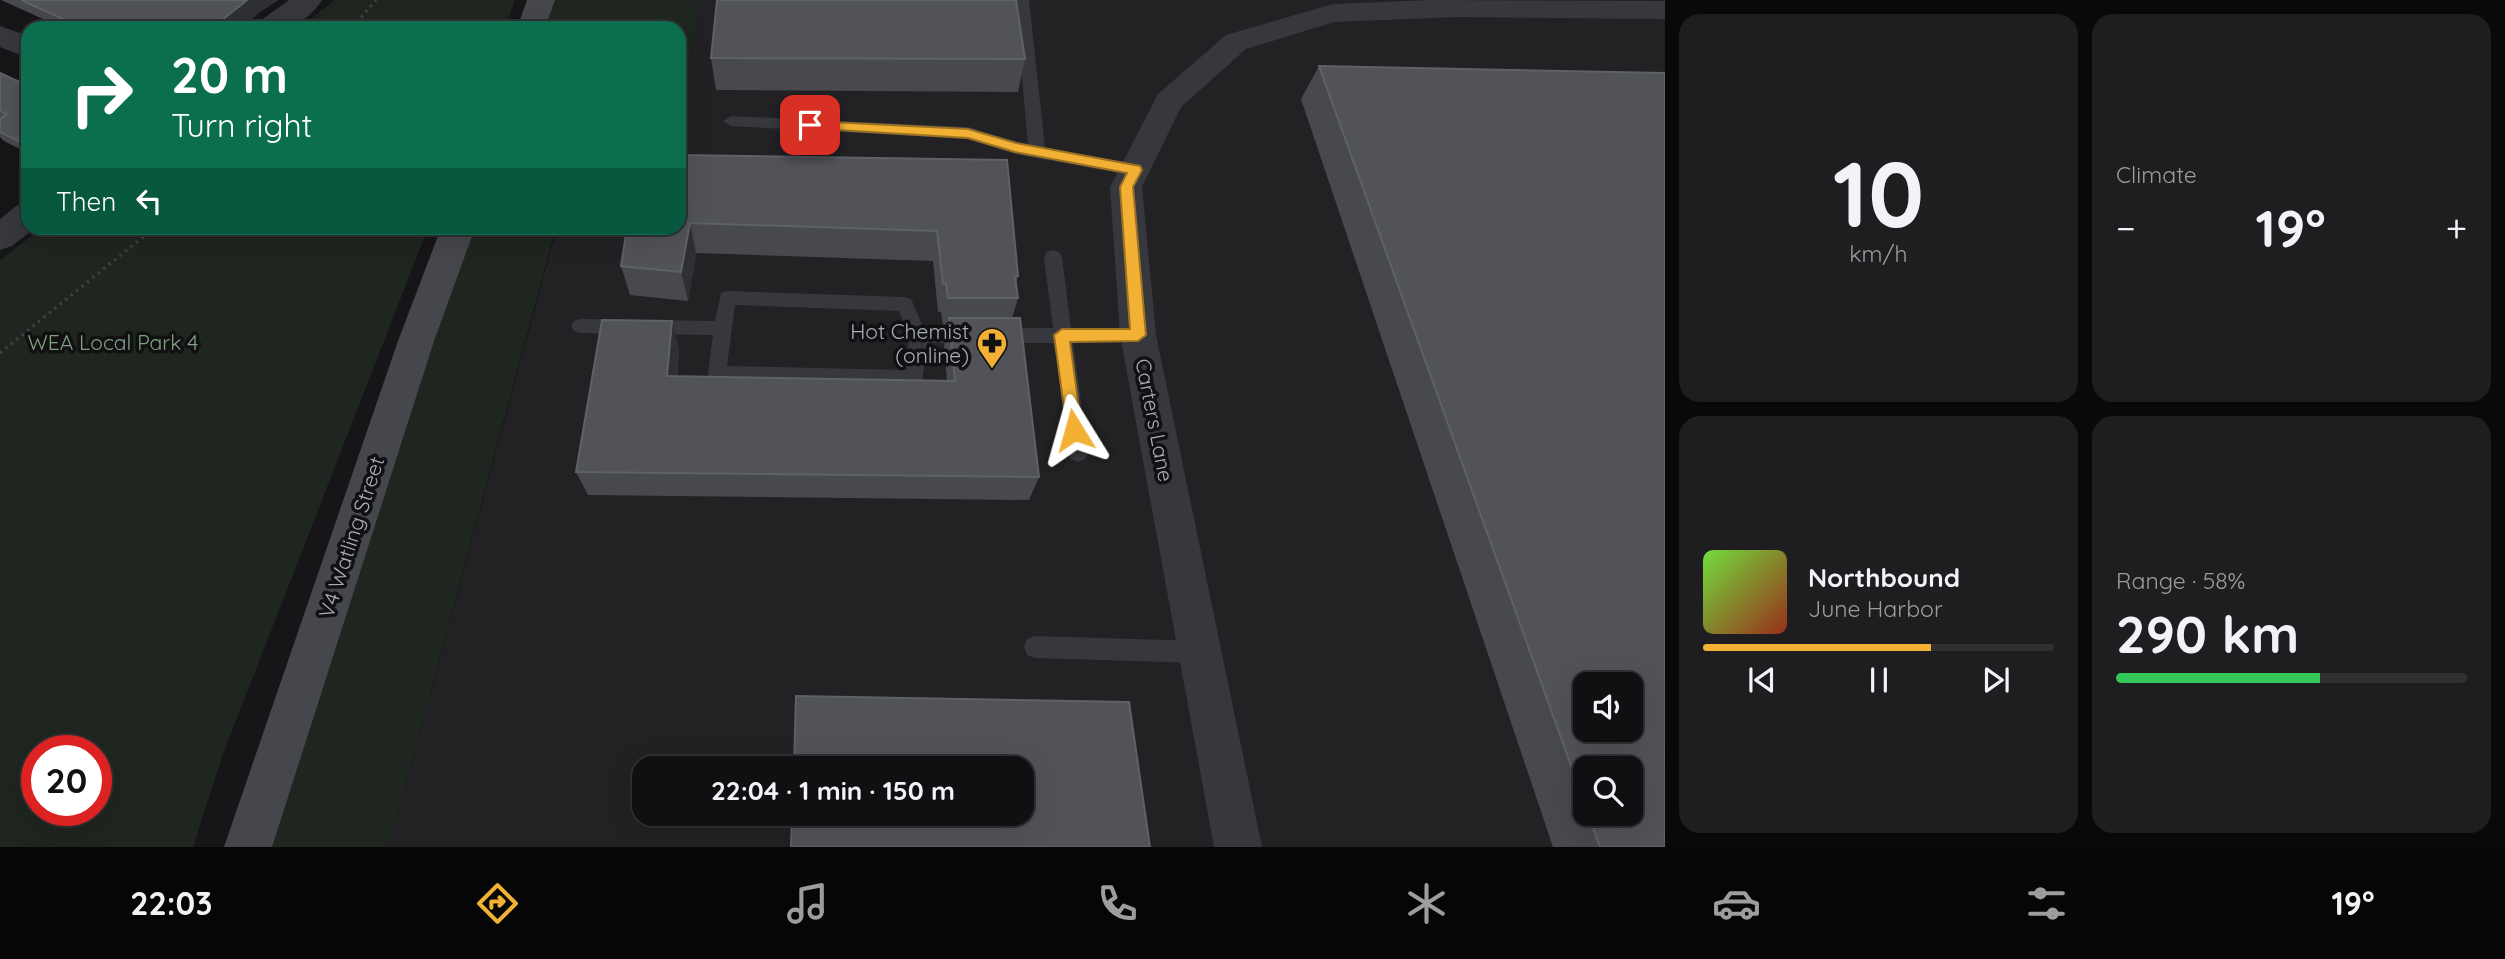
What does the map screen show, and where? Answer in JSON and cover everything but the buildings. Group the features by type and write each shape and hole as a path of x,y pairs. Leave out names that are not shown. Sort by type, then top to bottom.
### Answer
{"street":[{"path":"280,21 308,0"},
{"path":"534,21 541,0"},
{"name":"Carters Lane","path":"1238,847 1138,335 1126,187 1169,101 1236,42 1333,13 1455,4 1665,10"},
{"path":"0,35 21,45"},
{"path":"0,237 21,220"},
{"name":"V4 Watling Street","path":"248,847 416,341 455,235"}],"lane":[{"path":"1022,0 1037,152"},
{"path":"732,121 968,133 1037,152 1135,170"},
{"path":"1053,257 1078,453"},
{"path":"727,298 905,304 918,337 915,377 718,374 727,298"},
{"path":"580,326 723,328"},
{"path":"918,337 1138,335"},
{"path":"1035,647 1200,652"}],"path":[{"path":"358,21 376,0"},
{"path":"0,353 145,235"}],"shaded area":[{"path":"700,0 1665,0 1665,847 389,847 554,238 558,235 686,235 686,90"}],"green space":[{"path":"335,0 515,0 508,21 308,21"},
{"path":"541,0 700,0 686,90 686,21 534,21"},
{"name":"WEA Local Park 4","path":"33,235 425,235 223,754 193,847 0,847 0,260"},
{"path":"455,235 558,235 553,238 389,847 248,847 416,341"}],"place":[{"name":"Hot Chemist (online)","path":"992,370"}],"route":[{"path":"810,125 968,133 1015,148 1135,170 1126,187 1138,335 1062,335 1074,430"}]}
